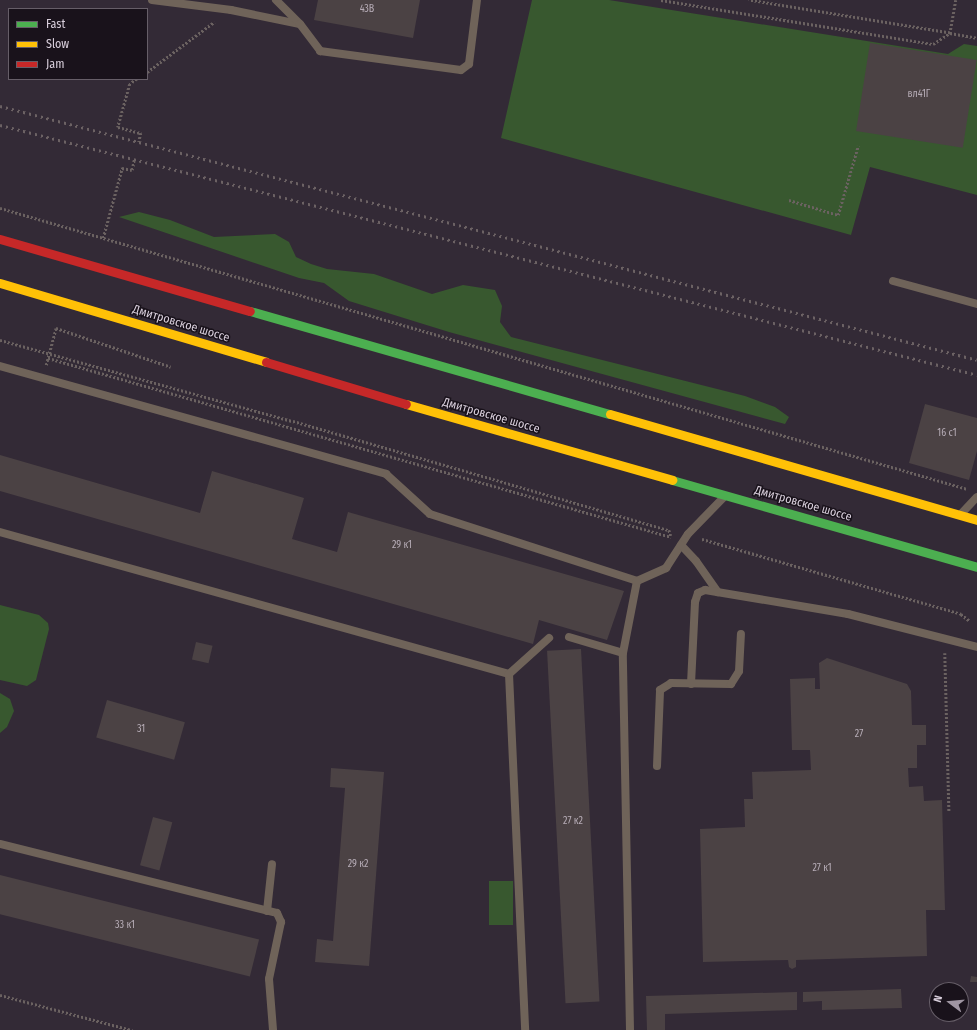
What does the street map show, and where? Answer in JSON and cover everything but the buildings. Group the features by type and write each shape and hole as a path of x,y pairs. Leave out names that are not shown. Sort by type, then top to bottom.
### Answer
{"main road":[{"path":"0,239 977,520"},
{"name":"Дмитровское шоссе","path":"0,284 412,406 977,567"}],"lane":[{"path":"152,0 231,10 300,24"},
{"path":"276,0 300,24 320,52 461,70 469,64 478,0"},
{"path":"893,281 977,304"},
{"path":"0,366 386,474 430,514 638,581 666,568 688,534 726,495"},
{"path":"960,515 977,497"},
{"path":"0,532 510,674"},
{"path":"681,546 696,561 718,592"},
{"path":"630,1030 623,653 638,581"},
{"path":"691,684 696,597 705,590 848,614 977,647"},
{"path":"657,766 660,690 666,684 727,686 735,680 739,671 741,634"},
{"path":"569,637 623,653"},
{"path":"525,1030 510,674 549,638"},
{"path":"0,844 277,913 281,922 269,979 273,1030"},
{"path":"267,911 272,864"}],"path":[{"path":"661,0 933,44 950,33 956,0"},
{"path":"748,0 977,38"},
{"path":"148,71 231,10"},
{"path":"129,80 130,84 118,126 141,133 139,142"},
{"path":"130,84 136,80"},
{"path":"789,200 838,215 858,146"},
{"path":"103,238 122,168 132,170 134,160"},
{"path":"0,208 969,490"},
{"path":"48,354 56,328 171,367"},
{"path":"0,340 293,421 668,530 671,537 48,358"},
{"path":"696,540 701,538 776,559 961,614 970,621"},
{"path":"945,638 949,811"},
{"path":"0,995 132,1030"}],"green space":[{"path":"532,0 609,0 948,54 964,44 977,46 977,195 870,167 851,235 501,138"},
{"path":"139,212 170,220 214,237 275,234 289,242 296,257 311,264 327,269 374,274 432,294 463,285 495,290 502,306 500,322 511,337 745,396 775,407 789,417 785,424 449,332 349,301 324,283 299,278 119,217"},
{"path":"0,605 39,615 48,623 49,629 36,680 27,686 0,680"},
{"path":"0,693 10,699 14,711 7,727 0,733"},
{"path":"489,881 513,881 513,925 489,925"}],"railway":[{"path":"0,106 977,360"},
{"path":"0,125 977,375"}],"traffic: fast":[{"path":"250,311 610,414"},
{"path":"672,480 977,567"}],"traffic: slow":[{"path":"0,283 266,362"},
{"path":"406,404 672,480"},
{"path":"610,414 977,520"}],"traffic: jam":[{"path":"0,239 250,311"},
{"path":"266,362 406,404"}]}
